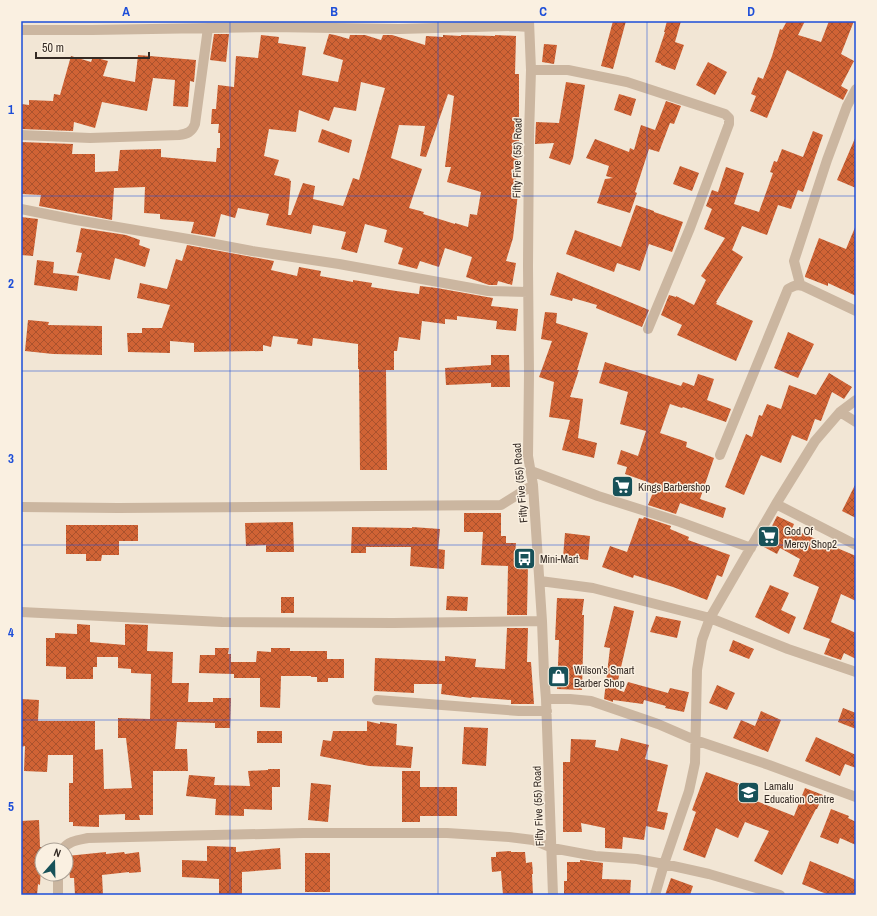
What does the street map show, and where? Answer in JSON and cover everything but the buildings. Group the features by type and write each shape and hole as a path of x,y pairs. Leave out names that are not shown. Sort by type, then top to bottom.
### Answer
{"street":[{"path":"21,30 271,27 399,29 514,26 529,24"},
{"name":"Fifty Five (55) Road","path":"529,24 531,70 529,135 528,456 533,485 540,581 547,710 553,895"},
{"path":"21,135 90,138 179,135 190,132 194,129 195,124 208,28"},
{"path":"531,70 568,70 627,82 725,114 729,118 729,124 690,228 648,330"},
{"path":"800,284 794,261 827,160 847,106 856,89"},
{"path":"21,209 83,222 252,251 339,264 488,291 528,292"},
{"path":"720,455 788,289 800,284 856,312"},
{"path":"655,895 689,791 695,763 697,670 702,640 710,618 776,504 815,441 840,412 856,400"},
{"path":"840,412 856,422"},
{"path":"531,471 598,496 680,522 750,548"},
{"path":"21,507 118,508 501,505 533,485"},
{"path":"776,504 856,545"},
{"path":"540,581 592,588 710,618 788,649 856,672"},
{"path":"21,612 222,622 393,623 542,621"},
{"path":"546,699 570,698 591,701 658,724 695,740 856,797"},
{"path":"377,700 519,711 547,710"},
{"path":"72,842 88,838 295,833 447,833 509,837 533,840 552,848 595,856 637,859 664,864 709,874 780,895"},
{"path":"58,882 58,895"}],"place":[{"name":"Kings Barbershop","path":"623,487"},
{"name":"God Of Mercy Shop2","path":"769,537"},
{"name":"Mini-Mart","path":"524,559"},
{"name":"Wilson's Smart Barber Shop","path":"559,676"},
{"name":"Lamalu Education Centre","path":"748,792"}]}
